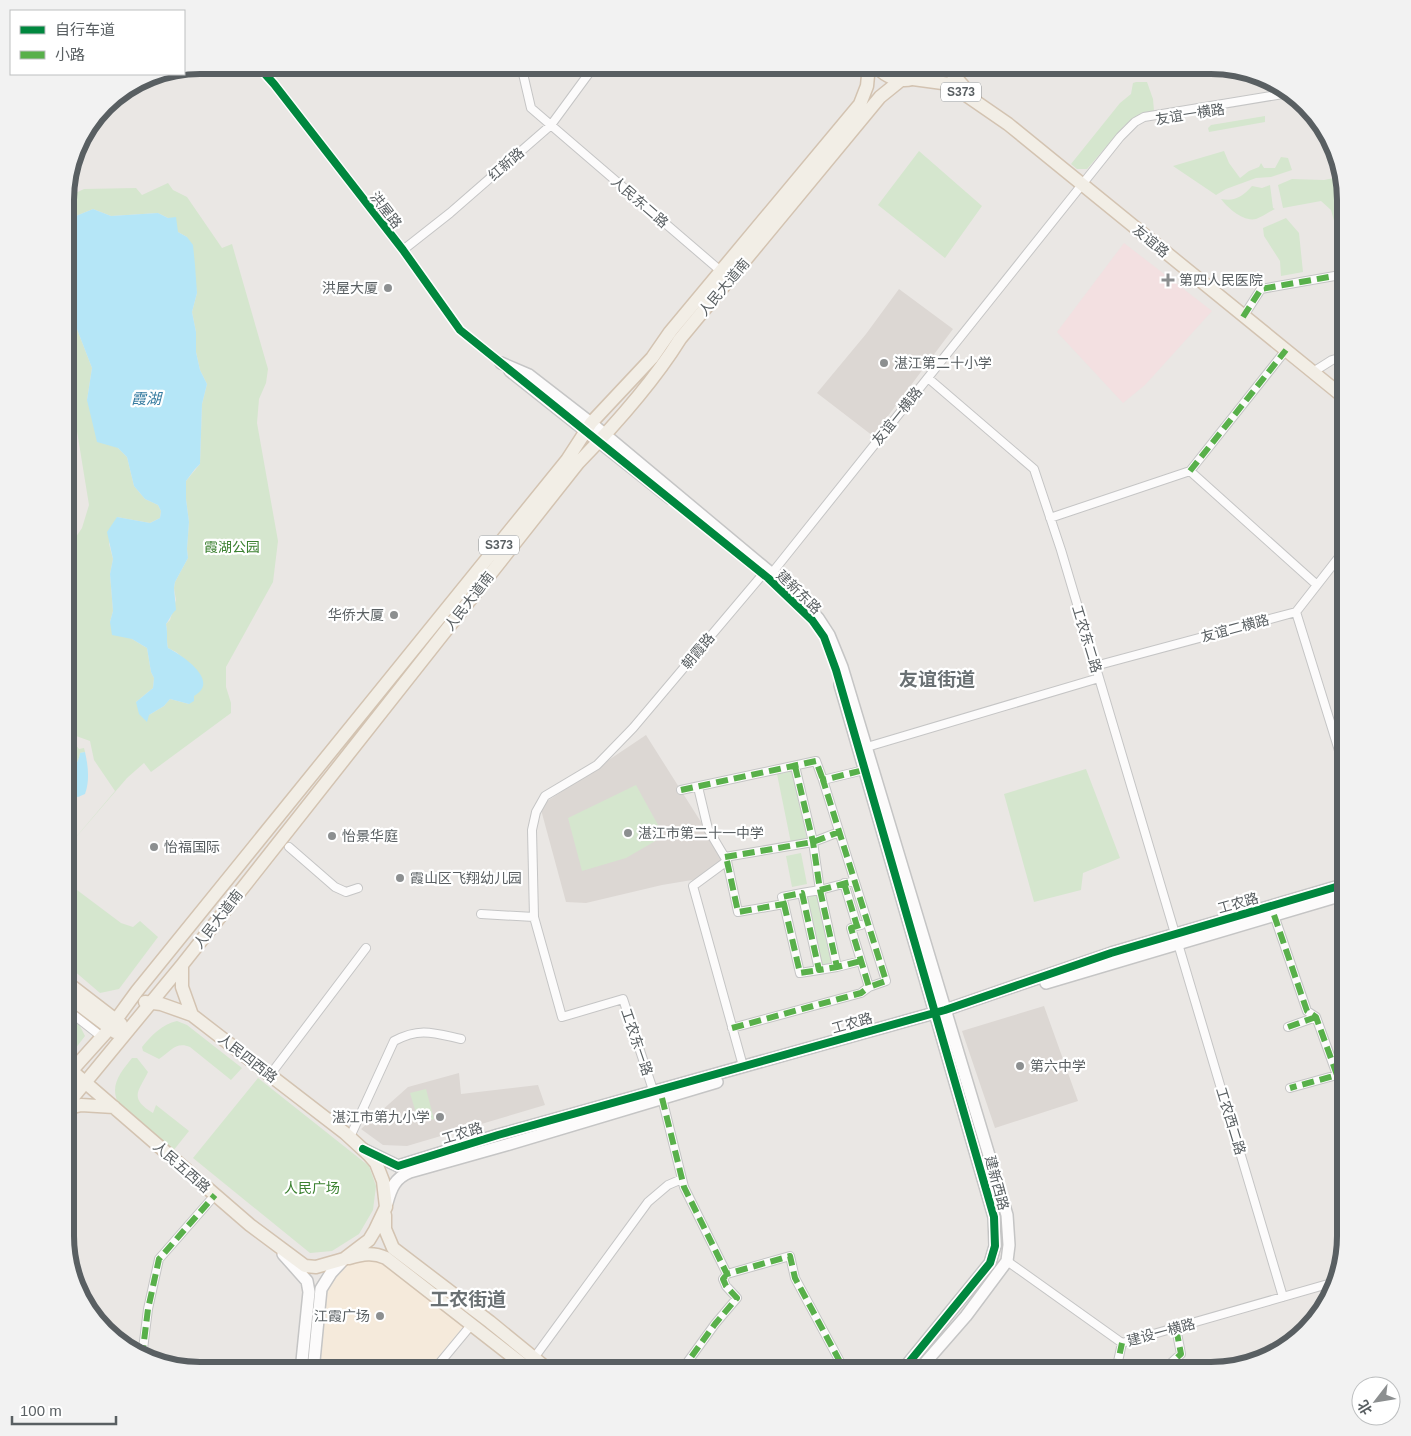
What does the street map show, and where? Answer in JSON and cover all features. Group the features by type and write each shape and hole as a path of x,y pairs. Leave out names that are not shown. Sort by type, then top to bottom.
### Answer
{"main road":[{"name":"人民大道南","path":"74,1097 182,965 578,464 603,438 669,357 726,274 860,104 866,86 867,74"},
{"name":"S373","path":"884,74 892,78 907,80 923,74"},
{"name":"友谊路","path":"952,74 969,93 1337,392"},
{"name":"人民大道南","path":"74,1068 112,1025 567,460 588,427 652,358 670,332 726,274 880,97 907,80"},
{"name":"友谊路","path":"907,80 950,84 1004,121"},
{"path":"182,965 182,987 192,1015"},
{"path":"74,989 112,1025"},
{"path":"74,1000 126,1034"},
{"name":"人民四西路","path":"128,1003 151,1002 192,1015 356,1143 376,1163 383,1181 386,1207 385,1229 393,1248 539,1362"},
{"name":"人民五西路","path":"74,1078 85,1084 114,1107 250,1225 295,1260 306,1266 316,1267 344,1259"},
{"path":"74,1106 114,1107"},
{"path":"344,1259 369,1240 376,1230 386,1207"},
{"path":"344,1259 369,1253 379,1254 386,1258 520,1362"}],"street":[{"name":"洪屋路","path":"265,74 403,250 460,330 501,363"},
{"name":"人民东二路","path":"523,74 531,108 726,274"},
{"name":"红新路","path":"403,250 450,213 551,125 589,74"},
{"name":"友谊一横路","path":"1084,186 1120,137 1134,122 1144,117 1280,94"},
{"name":"友谊一横路","path":"768,575 1125,135 1137,125 1146,121 1286,98"},
{"path":"1243,317 1261,289 1337,276"},
{"path":"1050,518 1190,472 1286,350"},
{"path":"1313,372 1337,359"},
{"name":"建新东路","path":"501,363 529,375 588,427 818,618 829,635 842,667 867,747 940,1010"},
{"name":"工农东二路","path":"928,378 1034,469 1099,678 1176,939"},
{"path":"1190,472 1317,585"},
{"path":"1337,559 1296,612 1337,744"},
{"name":"建新东路","path":"768,575 812,620 824,637 836,670 864,770 940,1010"},
{"name":"朝霞路","path":"534,917 532,830 536,812 545,796 597,765 633,728 768,575"},
{"name":"友谊二横路","path":"1095,666 1296,612"},
{"path":"867,747 1099,678"},
{"path":"681,790 816,761 886,981 869,987 861,993 732,1028"},
{"path":"795,766 813,842 820,890 837,967"},
{"path":"823,780 864,770"},
{"path":"698,787 708,829 726,859 738,912 784,904"},
{"path":"743,1066 693,886 726,859 813,842 839,832"},
{"path":"289,847 335,887 346,892 358,888"},
{"path":"854,881 782,897 800,973 861,961"},
{"path":"844,883 858,926"},
{"name":"工农路","path":"386,1207 391,1187 402,1176 1176,939 1337,887"},
{"path":"802,893 819,970"},
{"name":"工农路","path":"1176,939 1274,915 1337,897"},
{"path":"480,914 534,917"},
{"path":"1274,915 1307,1011 1316,1017 1337,1075 1290,1088"},
{"name":"工农东一路","path":"534,917 562,1016 623,999 657,1097"},
{"path":"868,923 851,928 869,987"},
{"name":"工农西二路","path":"1176,939 1283,1297"},
{"path":"270,1075 366,948"},
{"path":"74,985 112,1025"},
{"name":"工农路","path":"356,1143 398,1166 498,1135 657,1097 743,1066 940,1010"},
{"name":"建新西路","path":"940,1010 1007,1214 1009,1245 1007,1261"},
{"name":"建新西路","path":"909,1362 990,1263 995,1246 994,1217 940,1010"},
{"path":"74,1011 112,1025"},
{"path":"1288,1027 1316,1017"},
{"path":"356,1143 394,1041 417,1032 429,1032 461,1039"},
{"path":"657,1097 684,1187 727,1274"},
{"path":"534,1358 648,1202 668,1185 682,1179"},
{"path":"143,1348 148,1309 159,1259 215,1195"},
{"path":"250,1225 272,1244 307,1281 309,1292 302,1362"},
{"path":"688,1362 737,1298 726,1286 723,1279 727,1274 790,1256 795,1278 840,1362"},
{"path":"314,1362 321,1289 331,1273 344,1259"},
{"path":"926,1362 966,1316 1007,1261"},
{"name":"建设一横路","path":"1007,1261 1122,1343 1328,1284"},
{"path":"440,1362 472,1324"},
{"path":"1172,1362 1181,1354 1176,1328"},
{"path":"1118,1362 1122,1343"}],"shaded area":[{"path":"1124,243 1212,311 1145,385 1123,403 1057,332"},
{"name":"湛江第二十小学","path":"899,289 953,329 873,436 817,393 866,334"},
{"name":"湛江市第二十一中学","path":"646,735 725,860 698,879 662,885 586,903 566,902 540,806"},
{"name":"第六中学","path":"1044,1006 1078,1101 995,1128 962,1031"},
{"name":"湛江市第九小学","path":"459,1073 461,1094 538,1085 545,1105 407,1146 383,1145 361,1129 408,1087"},
{"name":"江霞广场","path":"369,1258 382,1261 467,1325 436,1362 320,1362 327,1293 334,1275 346,1262"}],"green space":[{"path":"1147,82 1153,99 1154,111 1124,126 1087,169 1077,169 1071,164 1120,103 1131,94 1133,83"},
{"path":"1265,116 1265,122 1209,132 1208,128 1211,125"},
{"path":"919,151 982,206 945,258 878,205"},
{"path":"1224,151 1229,163 1240,178 1249,171 1259,167 1261,163 1264,168 1275,168 1281,157 1288,158 1292,170 1271,177 1256,178 1226,189 1216,195 1173,166"},
{"path":"1335,178 1337,231 1331,210 1321,201 1283,208 1278,185 1292,179 1324,180"},
{"name":"霞湖公园","path":"168,183 173,190 187,197 222,248 232,244 268,369 266,383 259,399 257,423 278,541 273,582 226,667 226,687 231,703 231,713 151,772 144,763 127,778 74,840 115,791 94,760 90,741 74,735 74,540 82,528 89,505 74,418 74,321 92,368 87,400 118,448 127,457 134,486 145,499 158,505 161,511 160,518 150,523 117,517 109,544 113,559 110,574 113,611 110,622 147,648 151,672 154,678 153,688 136,702 149,715 164,706 170,699 189,704 193,666 168,648 166,624 170,620 176,600 175,582 188,558 189,522 186,481 200,464 202,404 207,384 200,370 196,352 196,332 192,312 197,293 187,237 178,232 168,218 158,213 111,216 93,209 74,217 74,194 84,189 136,188 142,195"},
{"path":"1270,185 1273,208 1275,209 1256,219 1241,216 1221,199 1230,200 1238,197 1252,186 1262,188"},
{"path":"1286,218 1299,233 1303,272 1281,276 1280,261 1264,236 1263,228"},
{"path":"74,743 79,749 84,748 85,752 80,753 74,766"},
{"path":"1086,769 1120,858 1083,873 1081,890 1034,902 1004,794"},
{"path":"792,771 807,839 791,843 777,774"},
{"path":"636,785 664,836 626,858 582,871 568,818"},
{"path":"801,853 807,884 792,887 786,856"},
{"path":"74,888 121,923 133,927 140,921 158,937 119,989 100,993 74,971"},
{"path":"816,893 832,966 820,968 805,895"},
{"path":"74,1014 85,1036 74,1050"},
{"path":"177,1021 187,1025 242,1068 231,1080 190,1047 177,1046 159,1059 143,1051 142,1047 150,1038 167,1025"},
{"path":"132,1058 137,1058 148,1072 139,1089 138,1098 140,1103 153,1113 156,1105 189,1131 173,1151 120,1106 115,1093 115,1086 123,1069"},
{"name":"人民广场","path":"258,1078 369,1166 376,1186 373,1210 359,1234 332,1251 310,1253 193,1158"},
{"path":"426,1089 434,1119 419,1123 410,1093"}],"water":[{"name":"霞湖","path":"93,209 111,216 158,213 168,218 176,217 178,232 187,237 193,245 197,293 192,312 196,332 196,352 200,370 207,384 202,404 200,464 186,481 189,522 188,558 175,582 176,610 166,624 168,648 182,656 196,669 203,683 201,690 194,696 194,701 189,704 170,699 164,706 149,715 147,722 139,714 136,702 153,688 154,678 151,672 147,648 132,639 112,635 110,622 113,611 110,574 113,559 107,532 117,517 150,523 160,518 161,511 158,505 145,499 134,486 127,457 118,448 97,442 87,400 92,368 74,321 74,217"},
{"path":"85,752 88,783 85,794 78,797 74,796 74,766 80,753"}],"marked path":[{"path":"1243,317 1261,289 1337,276"},
{"path":"1190,471 1286,350"},
{"path":"681,790 816,761 823,780"},
{"path":"795,766 813,842 820,890 854,881"},
{"path":"857,926 851,928 869,987 886,981 823,780 864,770"},
{"path":"725,857 813,842 839,832"},
{"path":"727,861 738,912 784,904 782,897 802,893 819,970 837,967"},
{"path":"844,883 857,926 863,924"},
{"path":"820,890 837,967 861,961"},
{"path":"784,904 800,973 819,970"},
{"path":"1274,915 1307,1011 1316,1017 1337,1075 1290,1088"},
{"path":"732,1028 861,993 869,987"},
{"path":"1288,1027 1316,1017"},
{"path":"662,1098 684,1187 727,1274 790,1256 795,1278 840,1362"},
{"path":"143,1348 148,1309 159,1259 215,1195"},
{"path":"688,1362 737,1298 726,1286 723,1279 727,1274"},
{"path":"1172,1362 1181,1354 1176,1328"},
{"path":"1118,1362 1122,1343"}],"cycle path":[{"path":"265,74 403,250 460,330 768,578 812,620 824,637 836,670 994,1217 995,1246 990,1263 909,1362"},
{"path":"363,1149 398,1166 498,1135 945,1010 1111,953 1337,887"}],"place":[{"name":"第四人民医院","path":"1168,280"},
{"name":"洪屋大厦","path":"388,288"},
{"name":"湛江第二十小学","path":"884,363"},
{"name":"华侨大厦","path":"394,615"},
{"name":"湛江市第二十一中学","path":"628,833"},
{"name":"怡景华庭","path":"332,836"},
{"name":"怡福国际","path":"154,847"},
{"name":"霞山区飞翔幼儿园","path":"400,878"},
{"name":"第六中学","path":"1020,1066"},
{"name":"湛江市第九小学","path":"440,1117"},
{"name":"江霞广场","path":"380,1316"}],"district":[{"name":"友谊街道","path":"937,679"},
{"name":"工农街道","path":"468,1299"}]}
